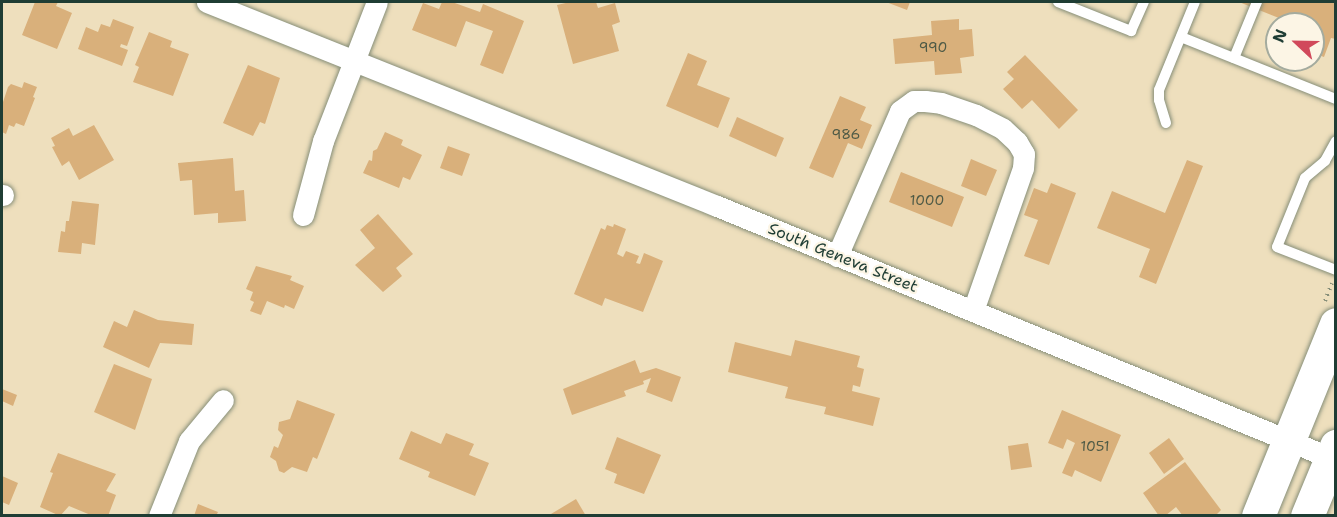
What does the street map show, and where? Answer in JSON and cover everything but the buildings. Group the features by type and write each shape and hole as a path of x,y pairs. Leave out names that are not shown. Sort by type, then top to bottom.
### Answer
{"main road":[{"path":"1258,516 1335,324"},
{"path":"1317,500 1333,452"}],"street":[{"name":"South Geneva Street","path":"207,2 973,311 1288,441 1333,452"},
{"path":"303,215 323,141 377,2"},
{"path":"837,256 900,111 914,101 925,101 941,103 975,115 1003,129 1017,142 1024,154 1023,168 973,311"},
{"path":"159,516 189,441 223,400"}],"lane":[{"path":"1058,2 1131,31 1144,2"},
{"path":"1166,123 1159,100 1159,90 1195,2"},
{"path":"1234,58 1257,2"},
{"path":"1181,37 1335,99"},
{"path":"1335,141 1325,161 1305,178 1277,247 1335,270"}]}
